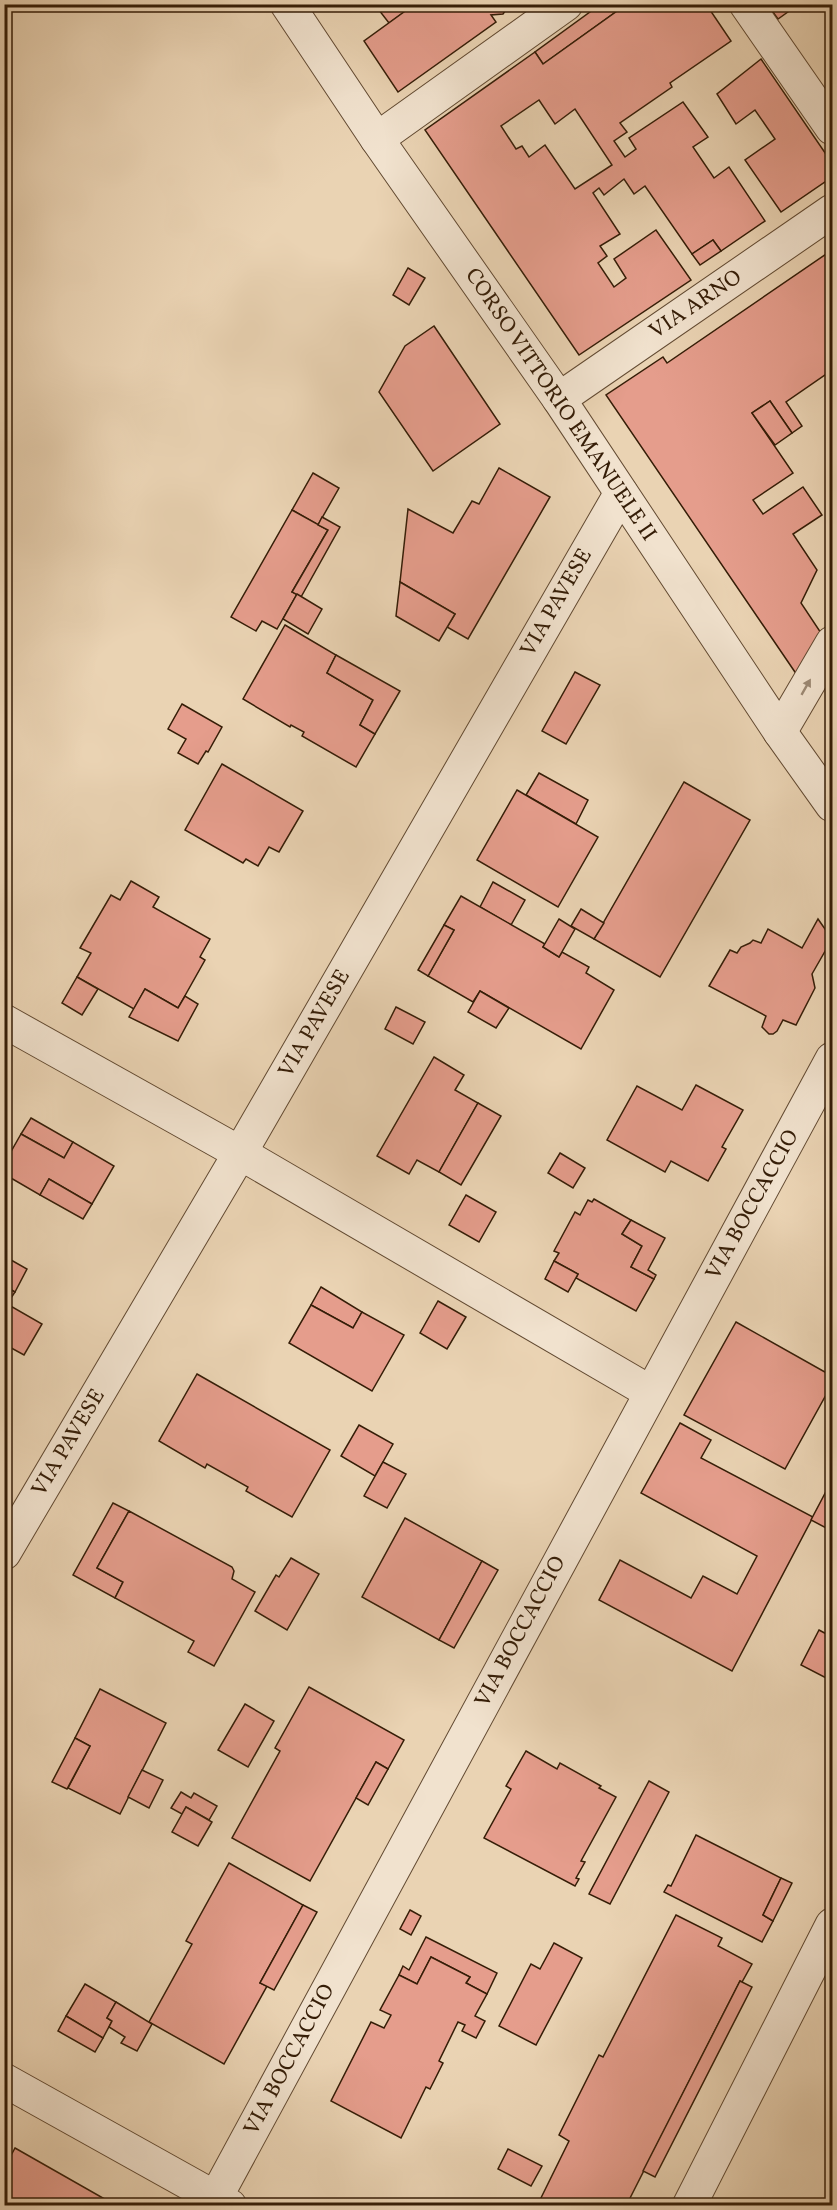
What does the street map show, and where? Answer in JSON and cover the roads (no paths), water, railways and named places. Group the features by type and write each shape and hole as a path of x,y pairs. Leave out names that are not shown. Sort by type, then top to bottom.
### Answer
{"street":[{"name":"CORSO VITTORIO EMANUELE II","path":"287,4 377,139 559,399 780,732 832,805"},
{"path":"377,139 566,4"},
{"path":"746,4 832,128"},
{"name":"VIA ARNO","path":"559,399 832,211"},
{"name":"VIA PAVESE","path":"4,1552 240,1153 621,493"},
{"path":"780,732 832,643"},
{"path":"4,1021 240,1153 650,1392"},
{"name":"VIA BOCCACCIO","path":"219,2203 650,1392 832,1059"},
{"path":"689,2205 832,1925"},
{"path":"4,2080 219,2203"}]}
